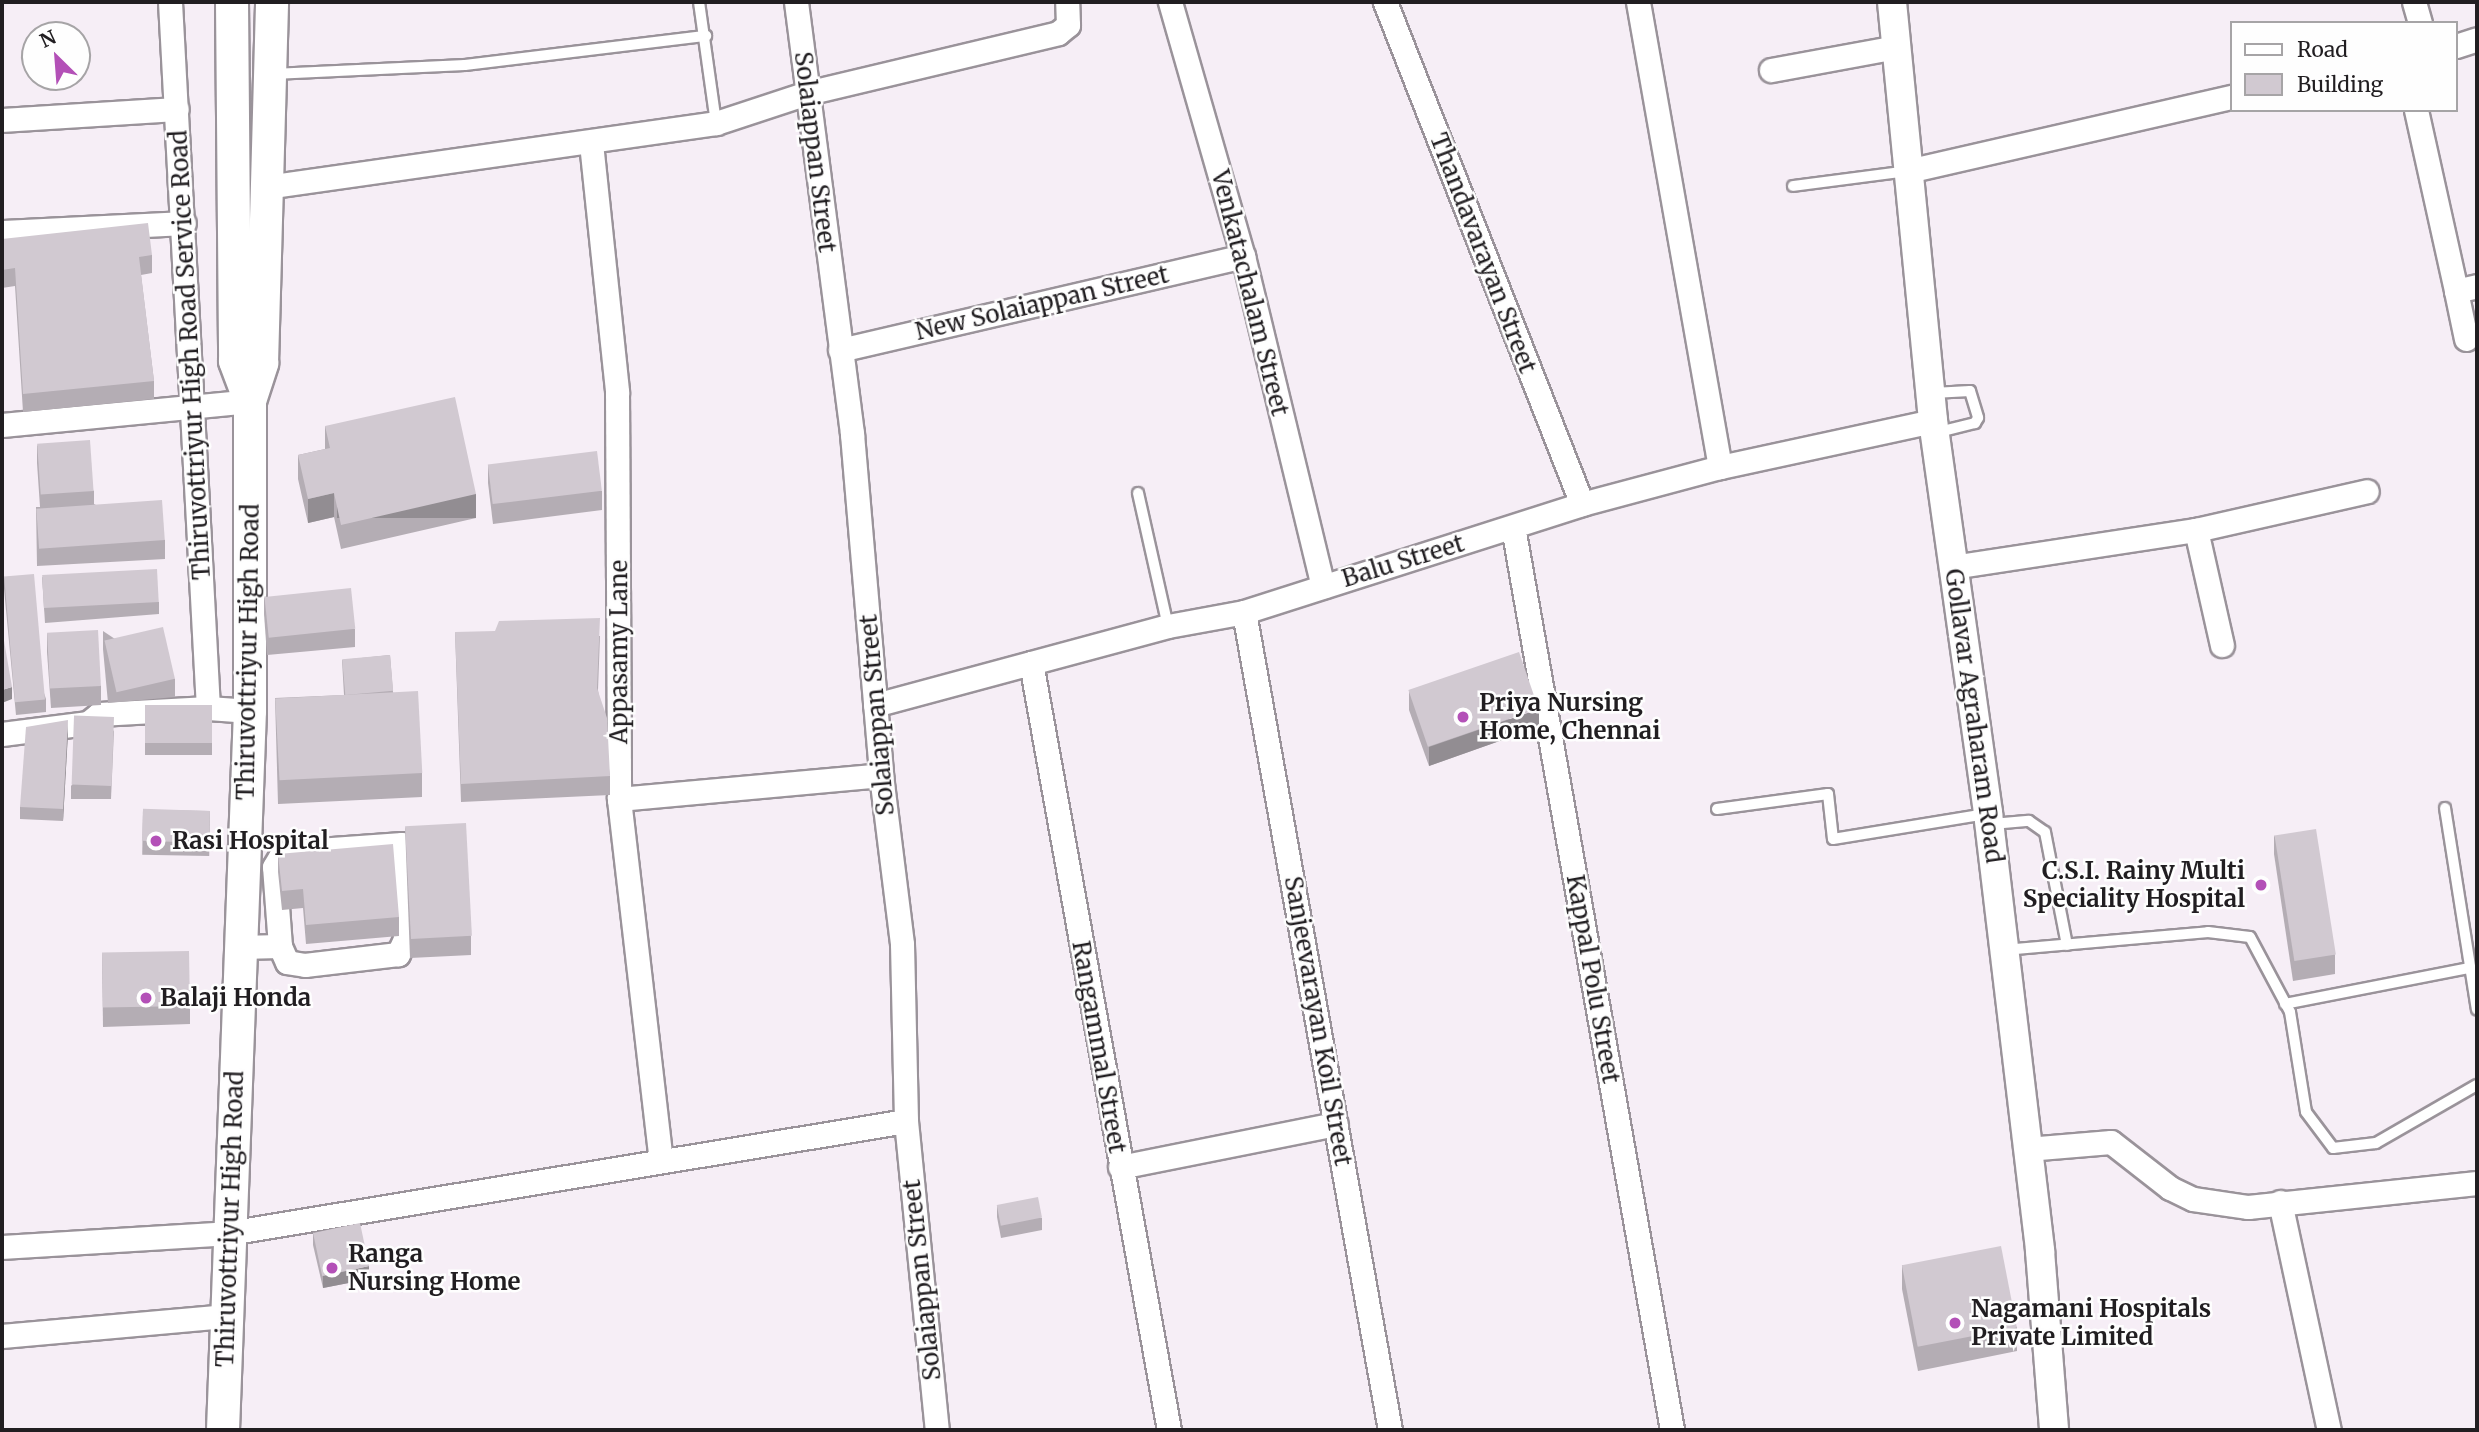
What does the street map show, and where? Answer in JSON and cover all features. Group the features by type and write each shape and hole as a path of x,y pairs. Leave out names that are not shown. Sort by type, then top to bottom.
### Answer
{"main road":[{"path":"232,2 235,361 250,401"},
{"name":"Thiruvottriyur High Road","path":"223,1430 228,1233 250,711 250,401 262,363 272,2"}],"street":[{"name":"Thiruvottriyur High Road Service Road","path":"170,2 194,408 208,708"},
{"name":"Solaiappan Street","path":"796,2 852,434 881,775 902,944 906,1121 937,1430"},
{"path":"266,187 591,143 716,123 807,93 1058,33 1068,25 1067,2"},
{"name":"Venkatachalam Street","path":"1170,2 1243,256 1322,586"},
{"name":"Thandavarayan Street","path":"1385,2 1582,504"},
{"path":"1638,2 1720,467"},
{"name":"Gollavar Agraharam Road","path":"1892,2 1930,393 1989,819 2040,1251 2054,1430"},
{"path":"2414,2 2419,21"},
{"path":"2458,45 2477,40"},
{"path":"1771,70 1896,47"},
{"path":"1908,171 2230,97"},
{"path":"2,120 177,109"},
{"path":"2417,112 2467,288 2466,339"},
{"name":"Appasamy Lane","path":"591,143 617,392 618,799 661,1160"},
{"path":"2,232 184,223"},
{"name":"New Solaiappan Street","path":"840,350 1243,256"},
{"path":"2,425 250,401"},
{"name":"Balu Street","path":"875,705 1168,626 1244,612 1582,504 1720,467 1934,427"},
{"path":"1953,567 2196,530 2367,491"},
{"name":"Kappal Polu Street","path":"1513,527 1672,1430"},
{"path":"2196,530 2222,645"},
{"name":"Sanjeevarayan Koil Street","path":"1244,612 1390,1430"},
{"name":"Rangammal Street","path":"1031,663 1169,1430"},
{"path":"2,734 88,723 99,714 208,708 250,711"},
{"path":"618,799 881,775"},
{"path":"244,855 280,857 366,844 402,844 405,939 398,954 305,965 287,962 280,946 274,867 280,857"},
{"path":"240,947 280,946"},
{"path":"2,1247 228,1233 906,1121"},
{"path":"1120,1167 1336,1124"},
{"path":"2027,1149 2111,1142 2169,1188 2193,1199 2248,1206 2477,1182"},
{"path":"2280,1202 2329,1430"},
{"path":"2,1336 227,1317"}],"lane":[{"path":"699,2 706,36 716,123"},
{"path":"268,74 465,65 706,36"},
{"path":"1793,186 1908,171"},
{"path":"1930,393 1969,391 1978,418 1975,423 1934,427"},
{"path":"1138,493 1168,626"},
{"path":"1717,809 1828,794 1833,839 1989,819 2029,821 2045,832 2067,945"},
{"path":"2445,808 2477,1009"},
{"path":"2004,950 2207,932 2250,937 2286,1004 2306,1112 2333,1148 2376,1143 2477,1085"},
{"path":"2286,1004 2469,968"}],"building":[{"path":"148,223 152,255 139,257 154,381 23,394 15,268 2,270 2,239"},
{"path":"455,397 476,494 341,525 334,493 308,499 298,455 330,448 325,426"},
{"path":"90,440 94,491 41,495 37,444"},
{"path":"597,451 602,491 493,504 488,464"},
{"path":"162,500 165,540 39,549 36,509"},
{"path":"157,569 159,602 44,608 42,575"},
{"path":"34,574 45,700 15,702 4,577"},
{"path":"351,588 355,629 269,638 264,597"},
{"path":"600,618 597,688 607,718 610,776 461,784 455,632 495,631 499,621"},
{"path":"163,627 175,679 116,692 105,640"},
{"path":"2,629 12,687 2,690"},
{"path":"98,630 101,686 50,689 47,633"},
{"path":"1519,652 1539,709 1428,747 1408,690"},
{"path":"390,655 393,691 345,695 342,659"},
{"path":"418,691 422,773 279,780 275,698"},
{"path":"145,705 212,705 212,743 145,743"},
{"path":"74,716 114,717 112,786 72,785"},
{"path":"68,720 63,809 20,807 26,727"},
{"path":"143,809 210,811 209,843 142,841"},
{"path":"466,823 472,936 411,939 405,826"},
{"path":"2316,829 2336,954 2294,961 2275,836"},
{"path":"393,844 399,917 306,925 303,889 282,891 278,854"},
{"name":"Balaji Honda","path":"189,951 190,1006 103,1008 102,953"},
{"path":"1038,1197 1042,1218 1001,1226 997,1205"},
{"path":"360,1223 369,1266 322,1276 313,1233"},
{"path":"2001,1246 2017,1327 1918,1347 1902,1265"}],"place":[{"name":"Priya Nursing Home, Chennai","path":"1463,717"},
{"name":"Rasi Hospital","path":"156,841"},
{"name":"C.S.I. Rainy Multi Speciality Hospital","path":"2261,885"},
{"name":"Balaji Honda","path":"146,998"},
{"name":"Ranga Nursing Home","path":"332,1268"},
{"name":"Nagamani Hospitals Private Limited","path":"1955,1323"}]}
